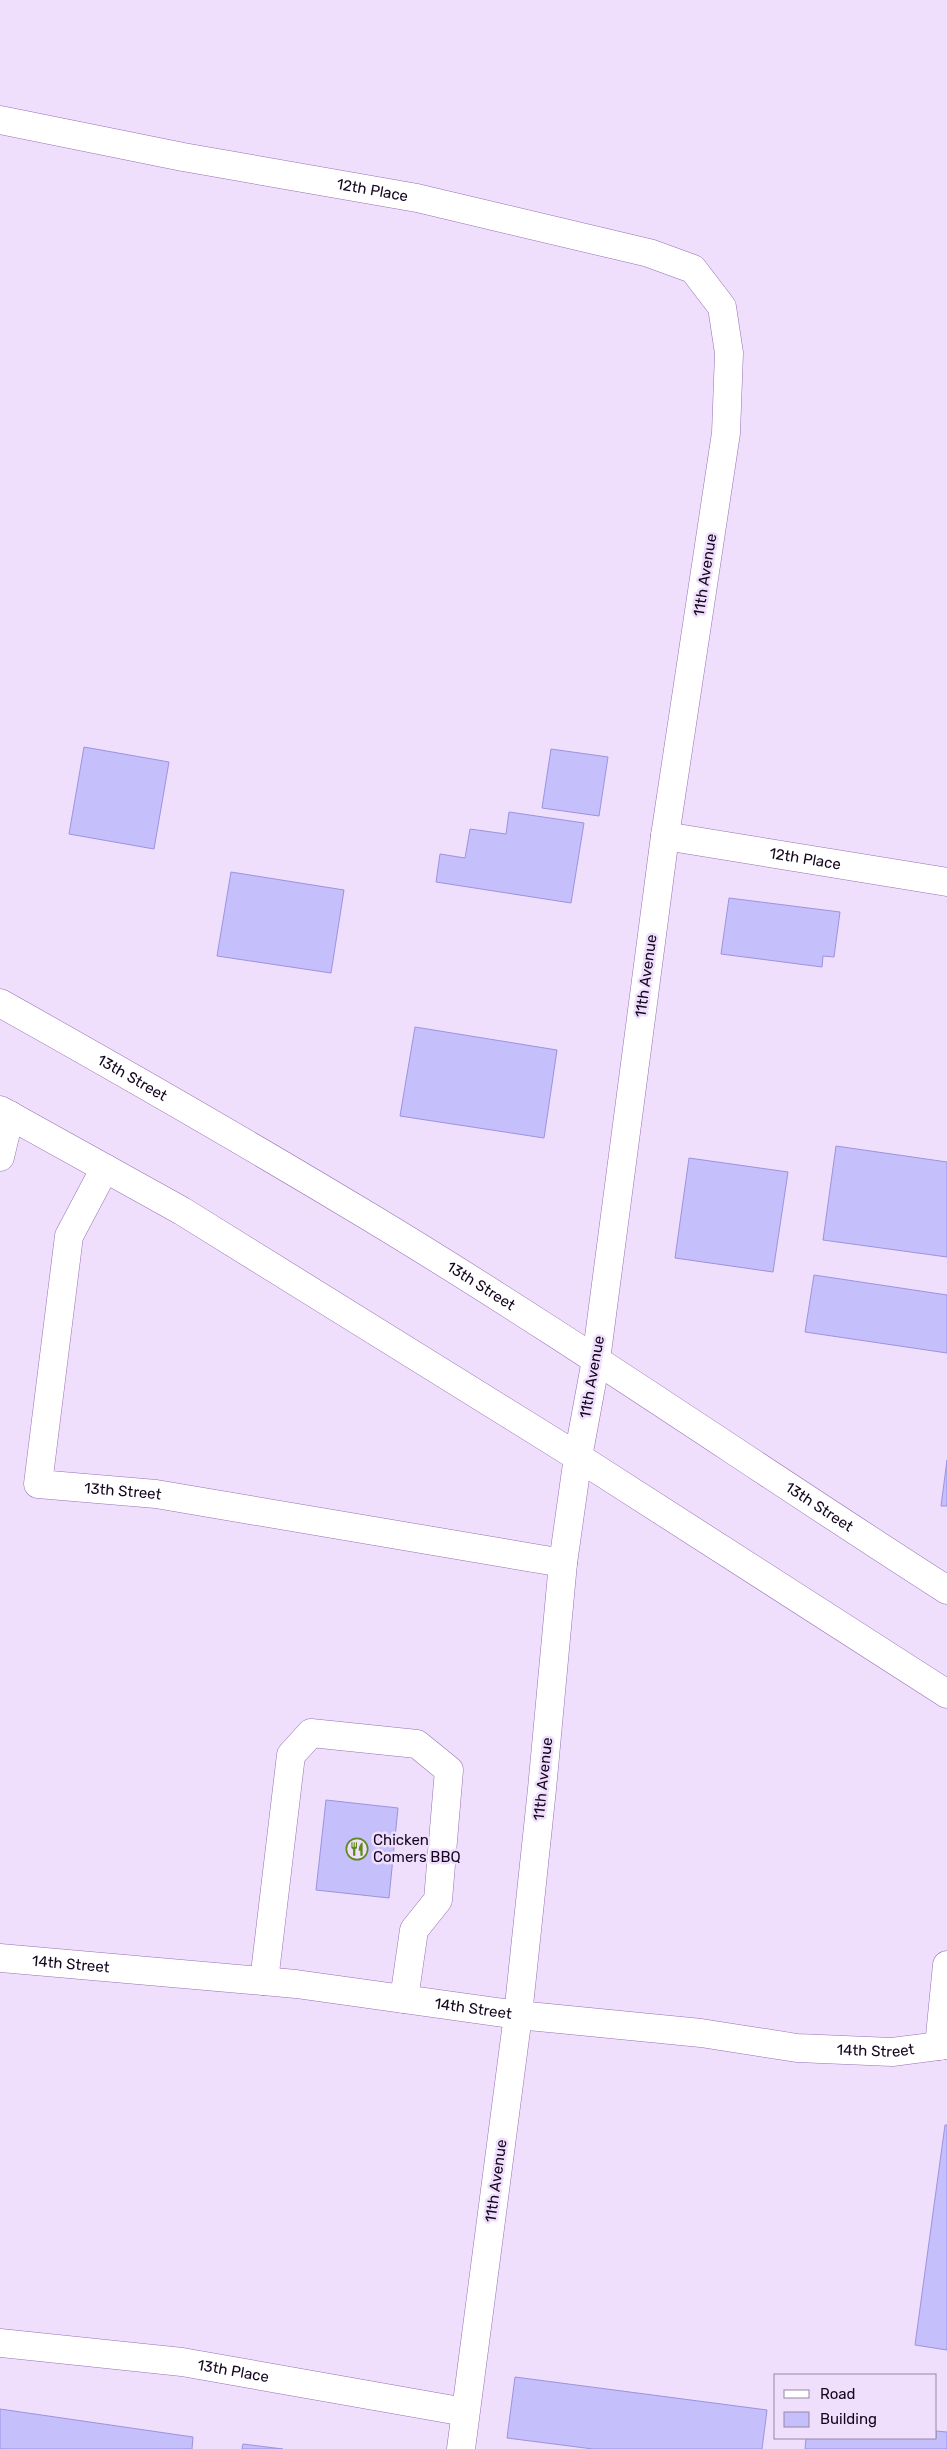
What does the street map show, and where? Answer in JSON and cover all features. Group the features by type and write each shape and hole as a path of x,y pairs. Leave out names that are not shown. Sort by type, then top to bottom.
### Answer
{"street":[{"name":"12th Place","path":"0,120 183,157 417,198 650,253 693,269 722,307"},
{"name":"11th Avenue","path":"460,2449 518,2015 563,1562 578,1457 596,1360 665,836 726,433 729,353 722,307"},
{"name":"12th Place","path":"665,836 947,882"},
{"name":"13th Street","path":"0,1003 374,1220 596,1360 947,1590"},
{"path":"0,1157 5,1112 182,1211 578,1457 947,1694"},
{"name":"13th Street","path":"105,1168 69,1236 38,1484 156,1494 563,1562"},
{"path":"264,1981 291,1755 311,1733 417,1744 449,1770 438,1900 414,1930 404,1999"},
{"name":"14th Street","path":"0,1958 264,1981 518,2015 701,2033 797,2048 892,2052 943,2046"},
{"path":"943,2046 947,1971"},
{"name":"13th Place","path":"0,2343 182,2362 465,2412"}],"building":[{"path":"84,747 169,762 154,849 69,834"},
{"path":"551,749 608,757 599,816 542,808"},
{"path":"509,812 584,823 571,903 436,882 440,854 465,858 470,829 506,834"},
{"path":"231,872 344,890 331,973 217,956"},
{"path":"729,898 840,912 834,957 823,956 822,967 721,954"},
{"path":"415,1027 557,1050 544,1138 400,1116"},
{"path":"836,1146 947,1162 947,1257 823,1240"},
{"path":"689,1158 788,1172 773,1272 675,1258"},
{"path":"814,1275 947,1295 947,1353 805,1332"},
{"path":"947,1460 947,1506 941,1506"},
{"name":"Chicken Comers BBQ","path":"326,1800 398,1808 389,1898 316,1890"},
{"path":"945,2125 947,2125 947,2350 915,2345"},
{"path":"515,2377 767,2410 762,2449 593,2449 507,2438"},
{"path":"0,2409 193,2437 192,2449 0,2449"},
{"path":"937,2431 947,2432 947,2449 805,2449 806,2439 937,2439"},
{"path":"243,2444 283,2449 242,2449"}],"place":[{"name":"Chicken Comers BBQ","path":"357,1849"}]}
